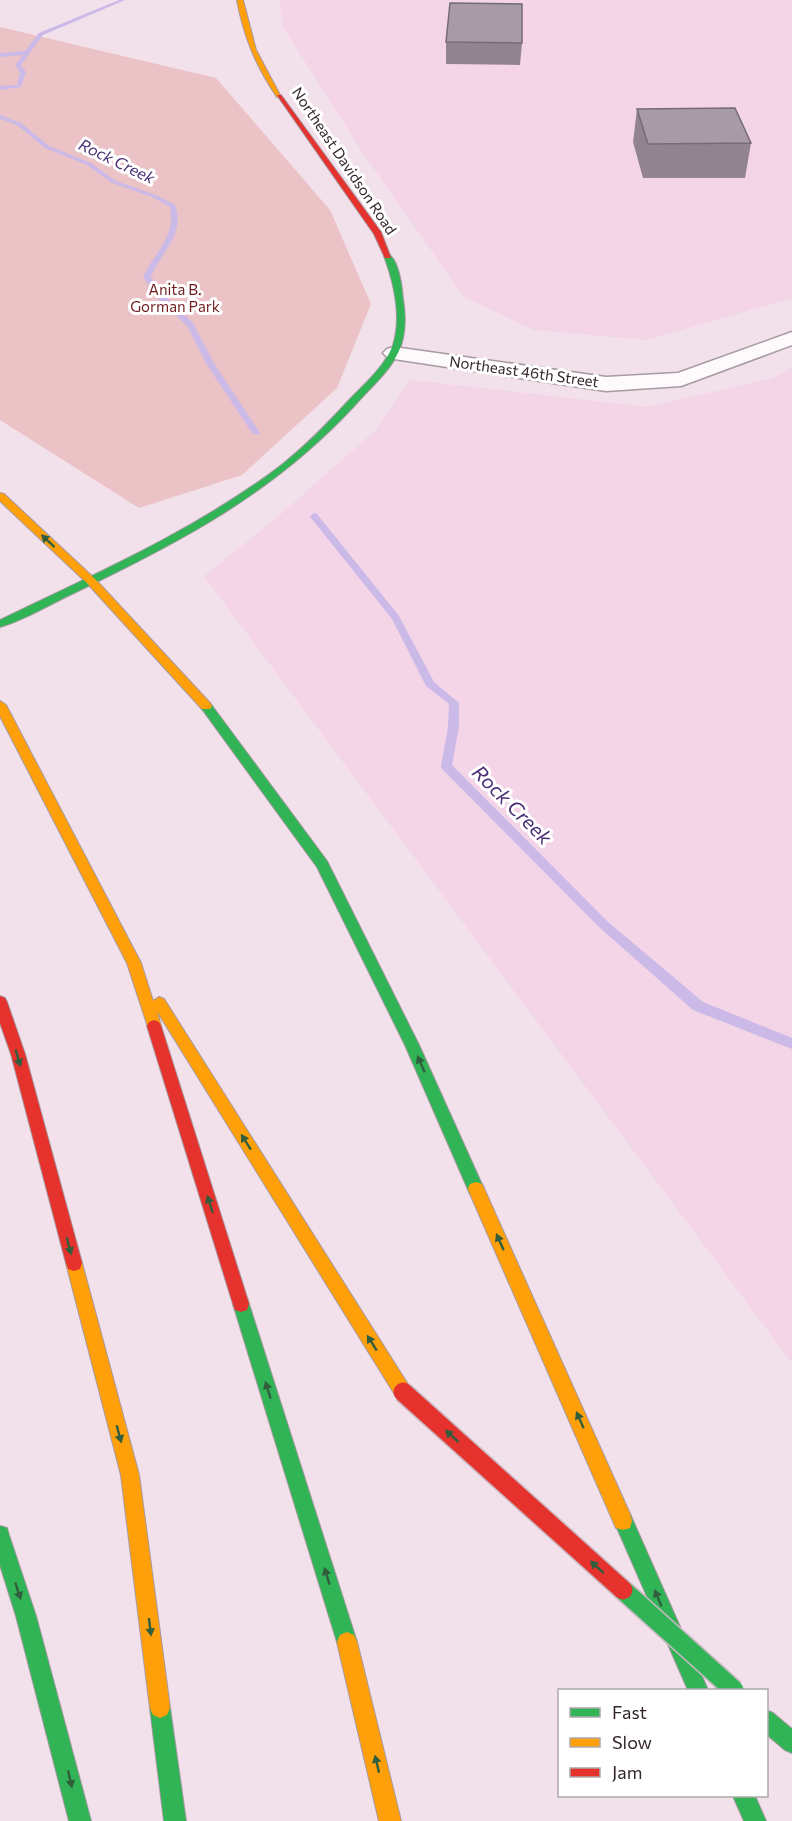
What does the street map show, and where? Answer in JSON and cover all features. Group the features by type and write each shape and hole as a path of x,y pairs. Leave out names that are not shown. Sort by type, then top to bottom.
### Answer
{"main road":[{"name":"Northeast Davidson Road","path":"0,624 200,526 265,484 333,428 394,353 401,314 395,272 378,234 261,71 246,37 240,6"},
{"path":"0,496 91,581 205,705 322,864 422,1067 698,1689"},
{"path":"1,706 134,963 404,1392 733,1689"},
{"path":"134,963 353,1660 390,1821"},
{"path":"0,1002 18,1054 130,1475 175,1821"},
{"path":"0,1535 29,1627 80,1821"},
{"path":"768,1722 792,1743"},
{"path":"744,1797 755,1821"}],"street":[{"name":"Northeast 46th Street","path":"394,353 606,384 681,379 792,338"}],"shaded area":[{"path":"279,0 792,0 792,298 647,340 534,330 464,297 362,152 283,27"},
{"path":"792,367 792,1363 204,576 275,519 376,430 410,380 648,407 773,378"}],"green space":[{"name":"Anita B. Gorman Park","path":"0,27 216,78 330,210 371,304 337,388 242,475 139,508 0,420"}],"building":[{"path":"450,3 522,4 522,43 446,42"},
{"path":"735,108 751,143 648,144 637,109"}],"waterway":[{"name":"Rock Creek","path":"0,88 19,86 23,72 18,65 41,34 123,0"},
{"path":"0,55 26,53"},
{"name":"Rock Creek","path":"0,117 19,124 47,147 89,164 114,182 154,196 173,206 175,227 172,236 147,277 161,297 190,325 211,365 256,433"},
{"name":"Rock Creek","path":"314,516 396,618 430,684 454,703 453,727 446,766 603,924 698,1006 792,1044"}],"traffic: fast":[{"path":"0,624 147,553 194,527 240,499 283,468 324,433 382,369 397,344 400,332 400,305 388,256"},
{"path":"206,706 322,864 412,1045 476,1189"},
{"path":"241,1304 347,1642"},
{"path":"623,1521 698,1689"},
{"path":"0,1535 26,1616 80,1821"},
{"path":"623,1590 733,1689"},
{"path":"160,1708 175,1821"},
{"path":"768,1722 792,1743"},
{"path":"744,1797 755,1821"}],"traffic: slow":[{"path":"240,0 253,50 263,72 279,96"},
{"path":"0,496 91,581 206,706"},
{"path":"0,705 134,963 154,1026"},
{"path":"159,1003 403,1392"},
{"path":"476,1189 623,1521"},
{"path":"74,1263 130,1475 160,1708"},
{"path":"347,1642 390,1821"}],"traffic: jam":[{"path":"279,96 378,234 388,256"},
{"path":"0,1002 18,1054 74,1263"},
{"path":"154,1026 241,1304"},
{"path":"403,1392 623,1590"}]}
